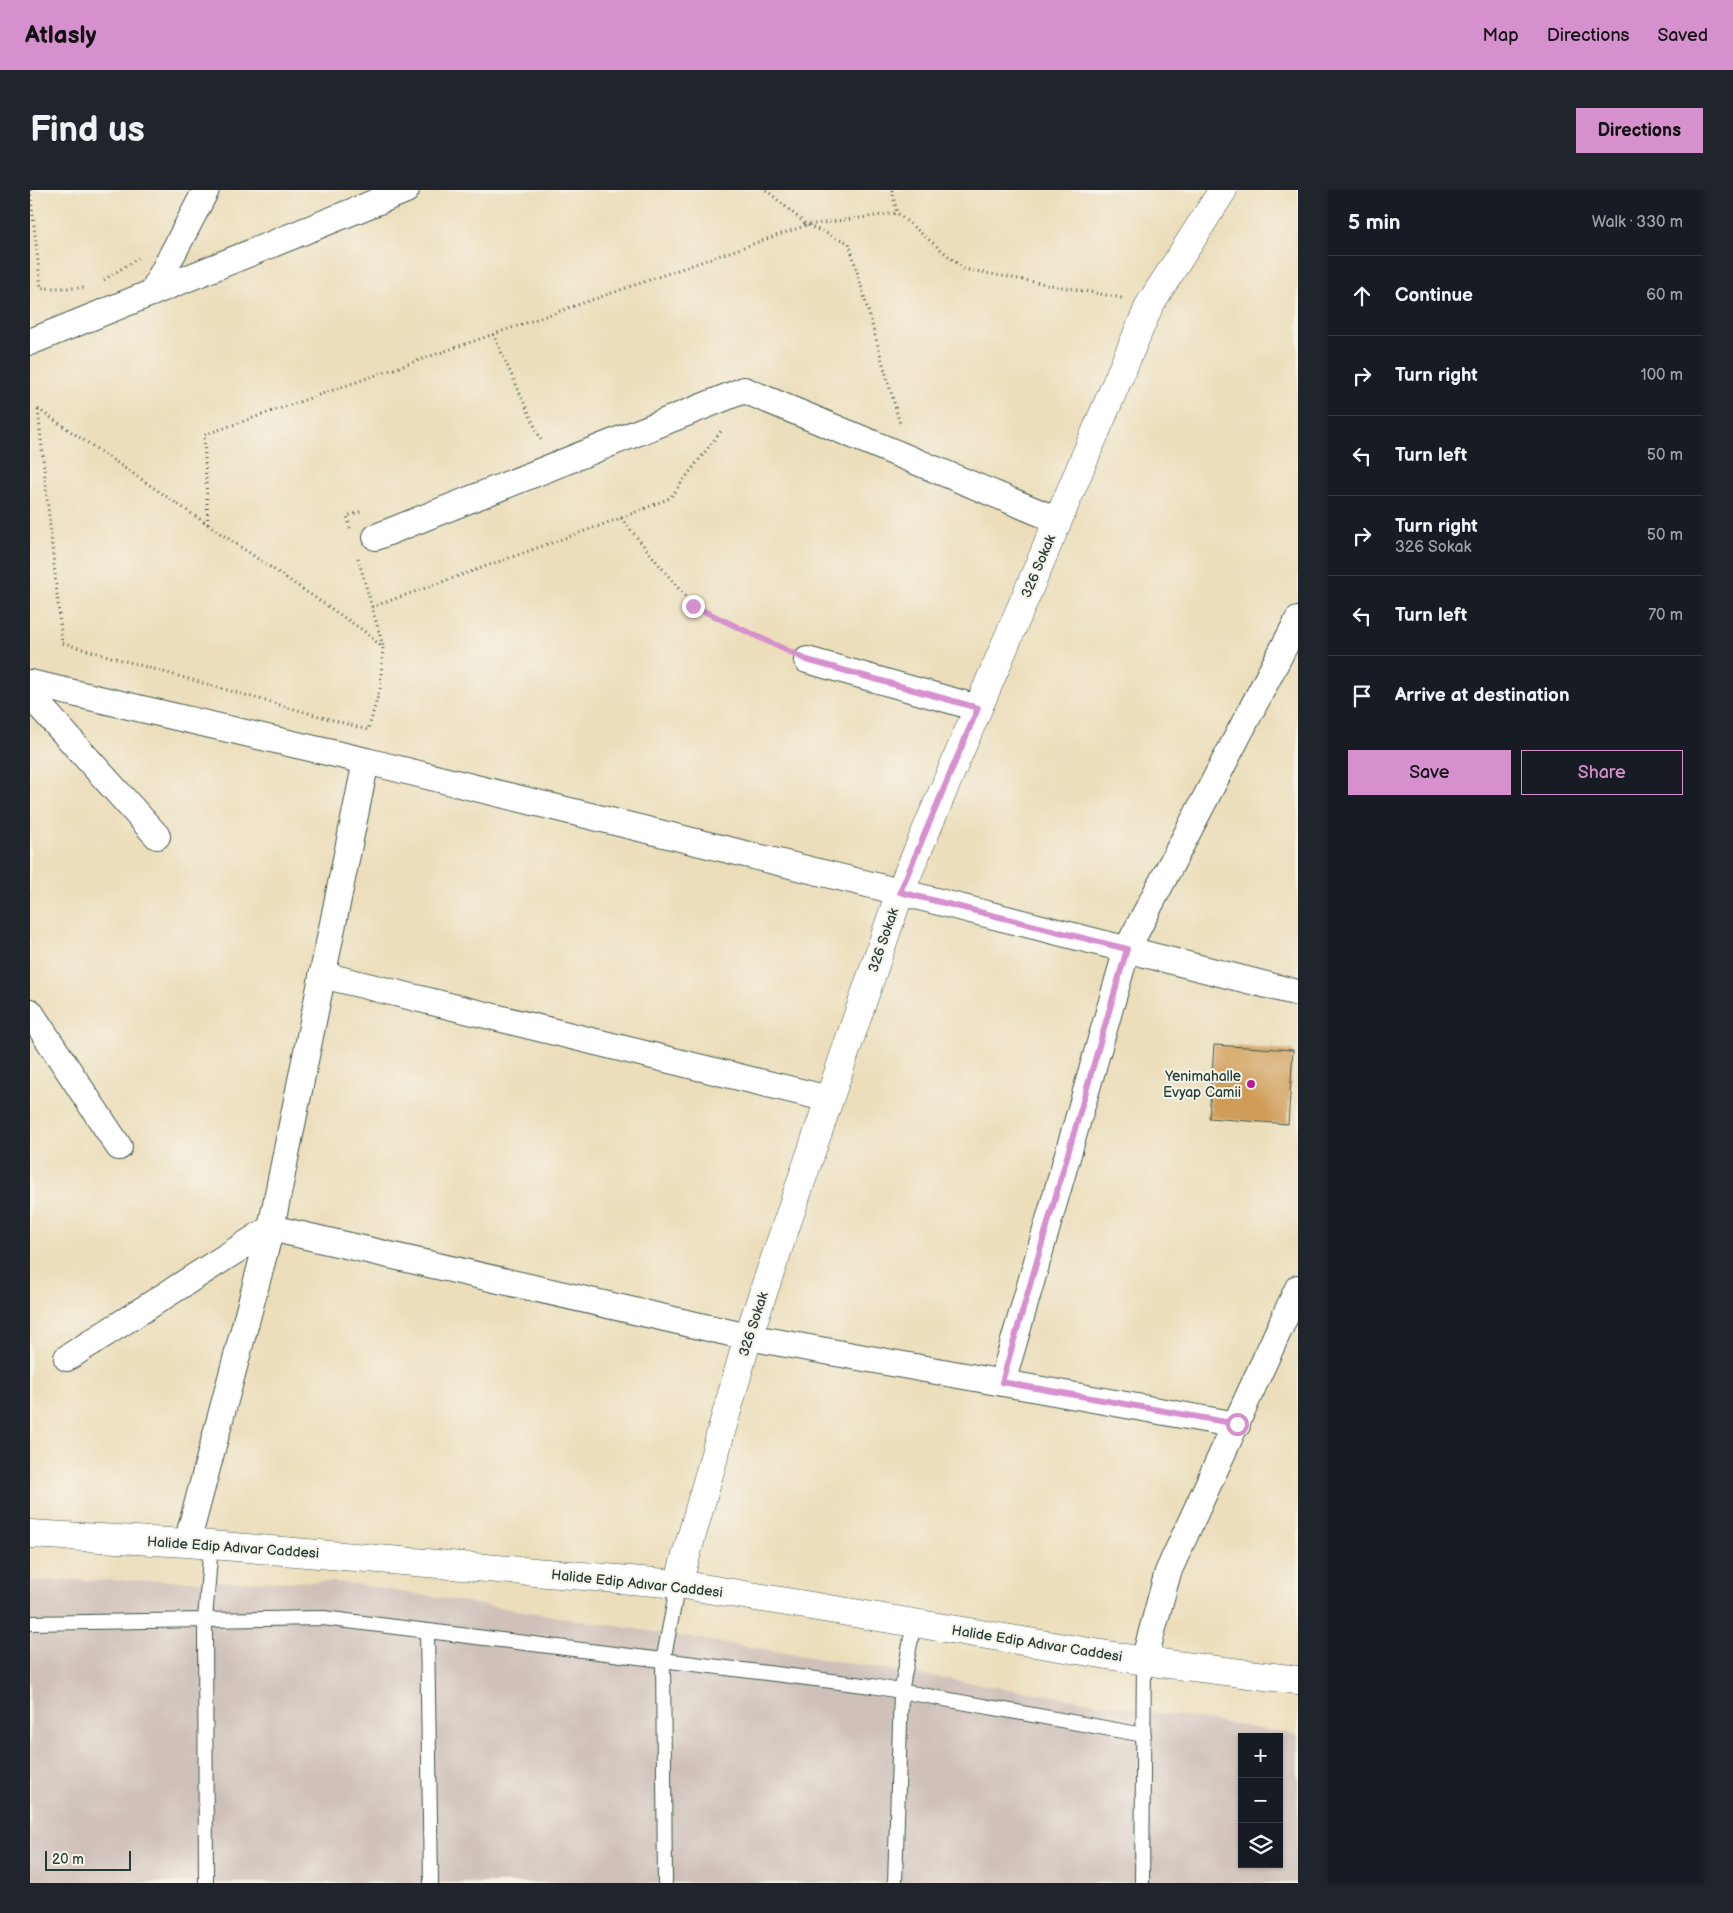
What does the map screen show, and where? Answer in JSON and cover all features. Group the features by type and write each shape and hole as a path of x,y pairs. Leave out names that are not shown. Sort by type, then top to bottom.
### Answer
{"street":[{"path":"152,293 206,190"},
{"path":"30,342 406,190"},
{"name":"326 Sokak","path":"678,1584 748,1337 900,892 1150,304 1223,190"},
{"path":"376,537 744,390 1058,520"},
{"path":"1002,1382 1127,949 1298,620"},
{"path":"807,660 978,708"},
{"path":"30,683 366,761 1298,992"},
{"path":"30,695 157,836"},
{"path":"199,1544 271,1228 366,761"},
{"path":"322,975 829,1098"},
{"path":"30,1012 119,1147"},
{"path":"67,1358 271,1228 748,1337 1237,1424"},
{"path":"1144,1661 1168,1572 1298,1288"},
{"name":"Halide Edip Adıvar Caddesi","path":"30,1534 199,1544 678,1584 1144,1661 1298,1680"}],"lane":[{"path":"199,1544 205,1620 206,1883"},
{"path":"666,1883 663,1660 678,1584"},
{"path":"30,1623 323,1618 663,1660 901,1692 1144,1735"},
{"path":"895,1883 901,1692 914,1623"},
{"path":"427,1631 431,1883"},
{"path":"1142,1883 1144,1661"}],"path":[{"path":"30,190 41,288 92,288"},
{"path":"766,190 807,225 849,243 901,425"},
{"path":"892,190 897,213 964,270 1150,304"},
{"path":"208,524 204,435 807,225 897,213"},
{"path":"100,282 142,255"},
{"path":"38,409 208,524 364,631 383,648 380,689 368,730 62,643 38,409"},
{"path":"372,607 621,518 670,498 721,431"},
{"path":"621,518 693,606 807,660"}],"shaded area":[{"path":"30,1580 341,1582 1298,1735 1298,1883 30,1883"}],"building":[{"name":"Yenimahalle Evyap Camii","path":"1214,1045 1293,1050 1288,1124 1209,1118"}],"place":[{"name":"Yenimahalle Evyap Camii","path":"1251,1084"}],"route":[{"path":"693,606 807,660 978,708 900,892 1127,949 1002,1382 1237,1424"}]}
